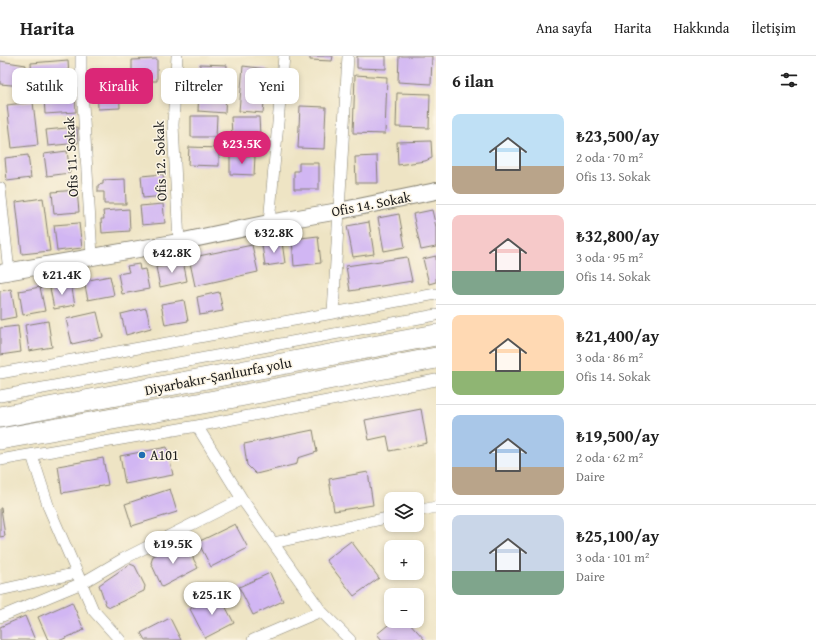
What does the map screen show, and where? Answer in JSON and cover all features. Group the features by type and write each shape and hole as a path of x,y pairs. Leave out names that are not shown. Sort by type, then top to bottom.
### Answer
{"highway":[{"name":"Diyarbakır-Şanlıurfa yolu","path":"0,417 436,334"},
{"name":"Diyarbakır-Şanlıurfa yolu","path":"0,439 214,401 436,358"}],"street":[{"name":"Ofis 11. Sokak","path":"81,56 92,256"},
{"name":"Ofis 12. Sokak","path":"177,56 173,125 179,242"},
{"path":"268,223 284,56"},
{"path":"333,313 348,56"},
{"path":"0,188 4,272"},
{"name":"Ofis 14. Sokak","path":"4,272 179,242 268,223 339,211 436,191"},
{"path":"0,373 436,294"},
{"path":"0,396 436,315"},
{"path":"0,460 197,426 436,381"},
{"path":"197,426 242,499 321,611 350,640"},
{"path":"32,455 49,508 93,610 120,640"},
{"path":"0,617 82,583 123,559 242,499"},
{"path":"424,510 436,507"},
{"path":"273,543 384,519"},
{"path":"0,590 77,573"},
{"path":"252,640 321,611"}],"building":[{"path":"310,56 333,56 332,61 310,60"},
{"path":"357,56 386,56 386,69 357,68"},
{"path":"399,56 432,56 431,84 398,82"},
{"path":"157,59 157,81 153,81 153,68 132,68 132,60"},
{"path":"68,60 68,68 31,68 31,63"},
{"path":"0,61 26,65 26,68 12,68 12,85 0,84"},
{"path":"200,64 227,65 227,68 200,68"},
{"path":"243,66 259,68 245,68 245,104 264,104 263,113 239,111"},
{"path":"355,75 387,77 385,134 353,133"},
{"path":"397,93 430,94 429,128 396,127"},
{"path":"33,104 38,145 12,148 7,105"},
{"path":"44,104 76,104 76,112 45,114"},
{"path":"98,104 120,104 120,108 98,109"},
{"path":"198,104 225,104 225,113 198,111"},
{"path":"300,106 326,107 324,149 298,148"},
{"path":"191,116 217,116 216,137 191,137"},
{"path":"231,117 259,117 260,135 232,136"},
{"path":"77,127 78,143 48,146 46,130"},
{"path":"431,141 432,158 425,161 398,165 397,142"},
{"path":"189,147 219,148 219,166 188,165"},
{"path":"67,151 70,173 47,176 44,154"},
{"path":"28,155 31,178 7,181 5,158"},
{"path":"230,155 255,156 254,175 230,174"},
{"path":"377,156 378,183 356,183 355,157"},
{"path":"299,163 319,163 319,189 294,189 294,171 299,171"},
{"path":"163,174 165,196 143,198 141,176"},
{"path":"125,179 126,204 104,204 104,192 98,192 98,185 103,184 103,180"},
{"path":"77,190 79,212 54,214 52,192"},
{"path":"43,198 50,251 22,254 16,202"},
{"path":"163,204 165,223 142,225 140,206"},
{"path":"129,209 130,231 102,233 101,219 104,219 103,211"},
{"path":"432,210 436,227 436,247 421,250 413,214"},
{"path":"399,214 405,247 384,251 378,218"},
{"path":"369,222 374,254 353,257 347,226"},
{"path":"79,223 82,248 57,251 54,225"},
{"path":"318,236 321,263 294,266 292,239"},
{"path":"282,242 285,263 265,266 262,245"},
{"path":"252,245 258,272 195,286 189,258"},
{"path":"436,256 436,282 429,284 423,259"},
{"path":"407,257 412,281 350,291 346,266"},
{"path":"183,261 187,281 160,287 156,267"},
{"path":"139,264 140,270 145,269 149,289 122,294 118,274 129,272 127,266"},
{"path":"110,276 114,295 88,300 84,281"},
{"path":"71,284 75,305 54,309 50,288"},
{"path":"40,287 45,311 23,315 19,291"},
{"path":"11,289 16,317 0,320 0,291"},
{"path":"219,292 223,311 200,315 197,297"},
{"path":"184,300 188,321 165,325 161,304"},
{"path":"146,308 151,328 126,335 121,314"},
{"path":"97,312 103,337 72,344 66,319"},
{"path":"48,321 52,347 29,351 25,325"},
{"path":"18,326 21,352 0,355 0,328"},
{"path":"421,409 427,443 390,451 387,436 369,440 365,420"},
{"path":"313,430 317,452 298,458 297,464 256,474 247,465 244,444"},
{"path":"167,447 173,475 125,484 120,456"},
{"path":"103,458 108,485 62,493 58,466"},
{"path":"368,472 373,505 334,511 329,479"},
{"path":"170,489 177,512 132,526 125,504"},
{"path":"0,508 5,536 0,537"},
{"path":"235,524 248,548 211,567 198,542"},
{"path":"351,541 379,578 354,596 326,560"},
{"path":"187,546 198,568 162,587 151,563 153,556 168,549 170,554"},
{"path":"130,564 135,566 145,586 144,591 110,607 106,605 99,585"},
{"path":"270,573 283,601 253,615 239,587"},
{"path":"219,594 234,623 205,638 190,609"},
{"path":"72,602 84,630 61,640 48,640 38,617"},
{"path":"25,616 35,640 0,640 0,627"},
{"path":"170,618 181,640 145,640 141,633"},
{"path":"384,628 414,628 425,640 382,640 377,634"}],"place":[{"name":"A101","path":"142,455"}]}
